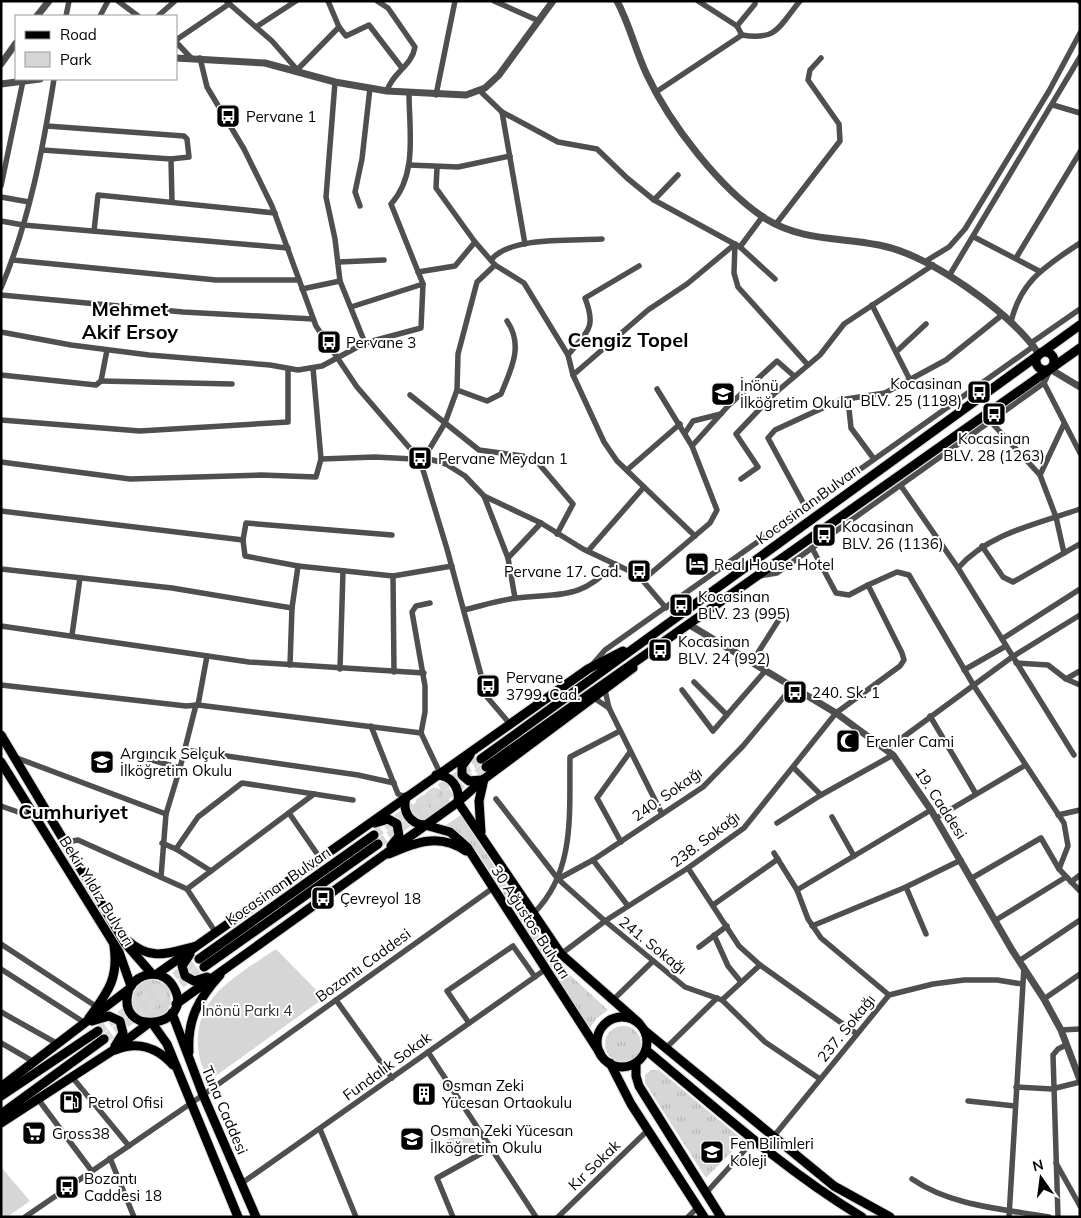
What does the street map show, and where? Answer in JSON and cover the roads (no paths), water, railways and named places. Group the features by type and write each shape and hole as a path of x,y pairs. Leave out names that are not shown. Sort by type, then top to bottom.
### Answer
{"main road":[{"name":"Kocasinan Bulvarı","path":"1080,325 1035,347 484,763 688,624 1080,348"},
{"path":"1035,347 1048,352 1052,356 1054,361 1050,368 1042,370 1037,367 1035,347"},
{"path":"1,1088 85,1024 130,987 138,978 155,974 199,945 588,669 649,637"},
{"path":"130,987 128,1003 131,1012 138,1019 150,1023 161,1022 174,1008 228,967 458,802 484,778 625,676 654,647"},
{"name":"Bekir Yıldız Bulvarı","path":"1,735 17,758 133,954 155,974"},
{"path":"477,747 464,764 462,775 472,782 484,778"},
{"name":"Bekir Yıldız Bulvarı","path":"1,762 113,941 122,959 130,987"},
{"path":"438,774 454,783 459,794 458,802"},
{"path":"482,837 478,809 484,778"},
{"path":"406,797 404,805 408,816 414,822 425,825"},
{"name":"30 Ağustos Bulvarı","path":"458,802 561,954 666,1048 834,1186 890,1217"},
{"path":"361,829 384,819 397,824 399,836 381,857"},
{"name":"30 Ağustos Bulvarı","path":"425,825 444,829 463,842 600,1053"},
{"name":"Kocasinan Bulvarı","path":"374,835 202,963 378,844"},
{"path":"381,857 413,844 433,840 456,844 472,855"},
{"path":"122,936 138,949 152,954 163,954 199,945"},
{"path":"85,1024 108,991 114,977 116,960 113,941"},
{"path":"199,945 183,963 183,973 187,978 194,981 200,980 228,967"},
{"path":"190,1062 189,1031 195,1009 206,990 228,967"},
{"path":"155,974 166,978 173,985 176,994 174,1008"},
{"name":"Tuna Caddesi","path":"174,1008 190,1062 256,1217"},
{"path":"85,1024 109,1016 118,1019 123,1026 123,1032 112,1051"},
{"path":"610,1063 624,1067 636,1063 646,1050 647,1040 642,1027 626,1017 616,1018 607,1022 601,1029 598,1038 600,1053 610,1063 630,1104 704,1217"},
{"path":"1,1123 112,1051 150,1023"},
{"name":"Tuna Caddesi","path":"150,1023 167,1044 238,1217"},
{"path":"1,1096 98,1031"},
{"path":"1,1114 104,1039"},
{"path":"112,1051 129,1046 150,1048 164,1056 177,1070"},
{"path":"646,1050 754,1140 849,1213 862,1217"},
{"path":"636,1063 636,1076 644,1095 721,1217"},
{"path":"630,1104 644,1095"}],"street":[{"path":"38,15 49,1"},
{"path":"66,15 69,1"},
{"path":"101,15 108,1"},
{"path":"118,1 137,15"},
{"path":"159,15 176,1"},
{"path":"256,27 296,1"},
{"path":"328,1 346,36 369,25 402,68"},
{"path":"378,1 388,8 415,47 412,58 391,81 386,91"},
{"path":"436,95 455,1"},
{"path":"494,1 539,21"},
{"path":"178,58 265,63 335,82 386,91 459,95 479,90 500,75 553,1"},
{"path":"617,1 656,92 679,129 716,174 742,200 763,216 796,234 881,245 926,261 950,276 1002,315 1035,347"},
{"path":"698,1 737,26 742,35"},
{"path":"656,92 742,35 759,38 769,36 800,1"},
{"path":"178,39 227,2 272,41 299,72"},
{"path":"737,26 755,4"},
{"path":"299,72 340,27"},
{"path":"926,261 949,247 965,229 1049,92 1080,34"},
{"path":"178,43 191,58"},
{"path":"1,64 15,44"},
{"path":"950,276 1080,57"},
{"path":"200,58 207,87 244,148 275,213 313,318 337,359 371,404 420,460 452,566 488,697 510,724"},
{"path":"776,224 840,141 839,124 808,80 810,70 821,58"},
{"path":"1,84 32,80"},
{"path":"1,288 3,277 13,260 29,202 47,126 54,80"},
{"path":"1,186 23,81"},
{"path":"335,82 326,197 339,262 340,281 365,343"},
{"path":"360,206 355,192 362,159 370,88"},
{"path":"479,90 502,112 558,142 597,149 627,178 654,200 738,246 775,279"},
{"path":"1,332 149,356 270,365 288,369 312,368 337,359 365,343 421,328 422,284 391,204 402,189 409,166 409,93"},
{"path":"1053,105 1080,112"},
{"path":"502,112 525,244"},
{"path":"42,150 171,159 189,157 187,139 184,136 47,126"},
{"path":"1016,258 1080,152"},
{"path":"409,166 437,168 469,166 510,156"},
{"path":"171,159 172,202"},
{"path":"437,168 436,188 475,242 493,262 524,283 568,355 573,375 604,442 617,461 695,536"},
{"path":"654,200 678,175"},
{"path":"94,231 98,194 275,213"},
{"path":"1,197 29,202"},
{"path":"573,375 648,310 738,246 763,216"},
{"path":"1,221 23,225 288,248"},
{"path":"974,237 1039,271"},
{"path":"420,460 427,453 445,422 458,390 458,354 477,282 493,262 505,248 525,244 602,239"},
{"path":"418,272 455,266 475,242"},
{"path":"1010,322 1020,296 1039,271 1080,242"},
{"path":"738,246 734,268 738,287 808,365"},
{"path":"13,260 216,280 299,280"},
{"path":"339,262 384,260"},
{"path":"741,479 758,467 736,434 794,376 820,355 844,324 933,265"},
{"path":"568,355 591,326 591,315 585,298 639,266"},
{"path":"302,290 340,281"},
{"path":"351,308 422,284"},
{"path":"1,295 183,312 313,318"},
{"path":"872,305 910,380"},
{"path":"588,669 605,650 1035,347 1080,309"},
{"path":"806,508 768,438 782,425 840,400 885,394 946,360 1002,315"},
{"path":"458,390 487,401 501,394 516,352 515,336 507,321"},
{"path":"896,352 926,324"},
{"path":"101,381 107,350"},
{"path":"692,446 721,414 777,361 794,376"},
{"path":"1,462 130,479 261,475 316,477 321,459 312,368"},
{"path":"754,577 777,573 901,486 1044,383 1050,368 1080,387"},
{"path":"1,420 140,431 288,422 288,369"},
{"path":"1,375 96,385 101,381 232,384"},
{"path":"1044,383 1080,453"},
{"path":"643,580 713,521 717,506 692,446 657,389"},
{"path":"410,395 479,450 523,456 539,464 572,504 557,534"},
{"path":"848,399 851,428 874,459"},
{"path":"685,433 693,421 721,414"},
{"path":"991,422 1040,475 1056,517 1064,553"},
{"path":"627,470 680,424"},
{"path":"1040,475 1064,424"},
{"path":"321,459 375,457 439,462 452,467 465,476 484,496 541,523 588,551 638,575 666,608"},
{"path":"901,486 958,568 1074,755"},
{"path":"588,551 644,487"},
{"path":"484,496 508,558 515,598"},
{"path":"958,568 982,546 1009,533 1080,509"},
{"path":"1,511 243,540"},
{"path":"392,535 246,523 243,540 245,556 298,566 393,576 452,566"},
{"path":"508,558 541,523"},
{"path":"982,546 1000,574 1010,582 1016,581 1080,544"},
{"path":"812,548 836,593 849,595 897,572 909,575 964,670 1024,766 1066,828 1068,840 1065,858 1059,869"},
{"path":"464,610 515,598 575,593 594,582 615,564"},
{"path":"290,665 292,608 298,566"},
{"path":"1,569 172,588 292,608"},
{"path":"340,669 344,571"},
{"path":"393,576 394,672"},
{"path":"72,635 80,578"},
{"name":"238. Sokağı","path":"561,954 605,921 688,868 744,828 794,768 836,713 885,678 904,660 868,586"},
{"path":"1002,639 1080,589"},
{"path":"430,603 416,606 412,612 424,673 426,703 421,733 438,774"},
{"path":"887,750 930,716 1012,657 1080,615"},
{"path":"752,662 780,618"},
{"name":"19. Caddesi","path":"688,624 836,713 894,755 962,860 1021,964 1062,1030 1080,1081"},
{"path":"1,626 207,656 340,669 424,673"},
{"path":"964,670 1006,646"},
{"path":"161,877 162,844 166,814 197,705 207,656"},
{"path":"1016,663 1048,664 1066,679 1080,685"},
{"path":"682,690 713,731 766,670"},
{"path":"1066,679 1080,671"},
{"path":"694,682 728,715"},
{"path":"1,684 186,706 197,705 421,733"},
{"name":"240. Sokağı","path":"558,879 621,842 703,786 743,746 793,686"},
{"path":"605,690 609,708 662,814"},
{"path":"594,698 609,708"},
{"path":"930,716 976,794"},
{"path":"370,726 398,794 406,797"},
{"path":"534,913 545,901 558,879 565,860 568,841 570,757 620,731"},
{"path":"185,750 358,775 394,783"},
{"path":"621,842 597,798 630,752"},
{"path":"777,823 820,794 894,755"},
{"path":"17,758 166,814"},
{"path":"148,759 180,768"},
{"path":"936,818 1024,766"},
{"path":"794,768 820,794"},
{"path":"176,849 202,813 242,783 353,800"},
{"path":"187,889 314,794"},
{"name":"241. Sokağı","path":"496,799 558,879 605,921 685,987 719,999 765,1042 820,1079"},
{"path":"1,806 36,818"},
{"path":"797,890 931,810"},
{"path":"1058,815 1080,810"},
{"path":"289,813 320,858"},
{"path":"832,817 854,856"},
{"path":"972,878 1041,838 1059,869 1080,891"},
{"path":"67,842 78,840 187,889 216,933"},
{"path":"162,844 176,849 211,871"},
{"path":"713,905 776,856 797,890 812,926 826,943 889,995"},
{"path":"592,860 628,906"},
{"path":"812,926 906,887 962,860"},
{"path":"688,868 739,946 760,965 857,1034"},
{"path":"1071,882 1080,875"},
{"path":"996,920 1066,877"},
{"path":"906,887 926,934"},
{"name":"Bozantı Caddesi","path":"25,1217 203,1095 492,888"},
{"path":"1009,1213 1022,984 1021,964 1080,920"},
{"path":"699,947 727,926"},
{"path":"714,936 728,966 741,982"},
{"path":"1,944 97,1007"},
{"path":"469,1023 447,991 513,946 535,977"},
{"path":"613,1000 653,961"},
{"path":"666,1048 719,999 760,965"},
{"path":"1,969 85,1024"},
{"name":"Fundalık Sokak","path":"242,1183 546,970"},
{"path":"1044,999 1080,974"},
{"name":"237. Sokağı","path":"774,1136 889,995 933,984 964,980 998,980 1022,984"},
{"path":"336,1000 392,1078"},
{"path":"1,1012 58,1045"},
{"path":"1062,1030 1080,1029"},
{"path":"1,1043 34,1062 1,1082"},
{"path":"1058,1217 1052,1089 1053,1055 1058,1049 1066,1045"},
{"path":"428,1052 534,1216"},
{"path":"72,1076 129,1146"},
{"path":"1016,1087 1052,1089 1080,1081"},
{"path":"38,1099 91,1170"},
{"path":"968,1101 1015,1106"},
{"path":"320,1129 356,1217"},
{"name":"Kır Sokak","path":"558,1217 647,1131"},
{"path":"706,1193 754,1140"},
{"path":"453,1217 437,1178 490,1148"},
{"path":"110,1158 134,1217"},
{"path":"1055,1161 1080,1206"},
{"path":"912,1179 946,1197 1009,1213 1050,1217"},
{"path":"688,1217 698,1207"}],"tunnel":[{"path":"374,835 481,759"},
{"path":"378,844 486,767"},
{"path":"98,1031 199,959"},
{"path":"104,1039 204,967"}],"place":[{"name":"Pervane 1","path":"228,116"},
{"name":"Pervane 3","path":"329,342"},
{"name":"Kocasinan BLV. 25 (1198)","path":"979,392"},
{"name":"İnönü İlköğretim Okulu","path":"723,394"},
{"name":"Kocasinan BLV. 28 (1263)","path":"994,414"},
{"name":"Pervane Meydan 1","path":"420,458"},
{"name":"Kocasinan BLV. 26 (1136)","path":"824,535"},
{"name":"Real House Hotel","path":"697,564"},
{"name":"Pervane 17. Cad.","path":"639,571"},
{"name":"Kocasinan BLV. 23 (995)","path":"681,605"},
{"name":"Kocasinan BLV. 24 (992)","path":"660,650"},
{"name":"Pervane 3799. Cad.","path":"488,686"},
{"name":"240. Sk. 1","path":"795,692"},
{"name":"Erenler Cami","path":"848,741"},
{"name":"Argıncık Selçuk İlköğretim Okulu","path":"102,762"},
{"name":"Çevreyol 18","path":"323,898"},
{"name":"Osman Zeki Yücesan Ortaokulu","path":"424,1094"},
{"name":"Petrol Ofisi","path":"71,1102"},
{"name":"Gross38","path":"34,1133"},
{"name":"Osman Zeki Yücesan İlköğretim Okulu","path":"412,1139"},
{"name":"Fen Bilimleri Koleji","path":"712,1152"},
{"name":"Bozantı Caddesi 18","path":"67,1187"}],"district":[{"name":"Mehmet Akif Ersoy","path":"130,320"},
{"name":"Cengiz Topel","path":"628,339"},
{"name":"Cumhuriyet","path":"73,811"}],"park label":[{"name":"İnönü Parkı 4","path":"247,1010"}]}
